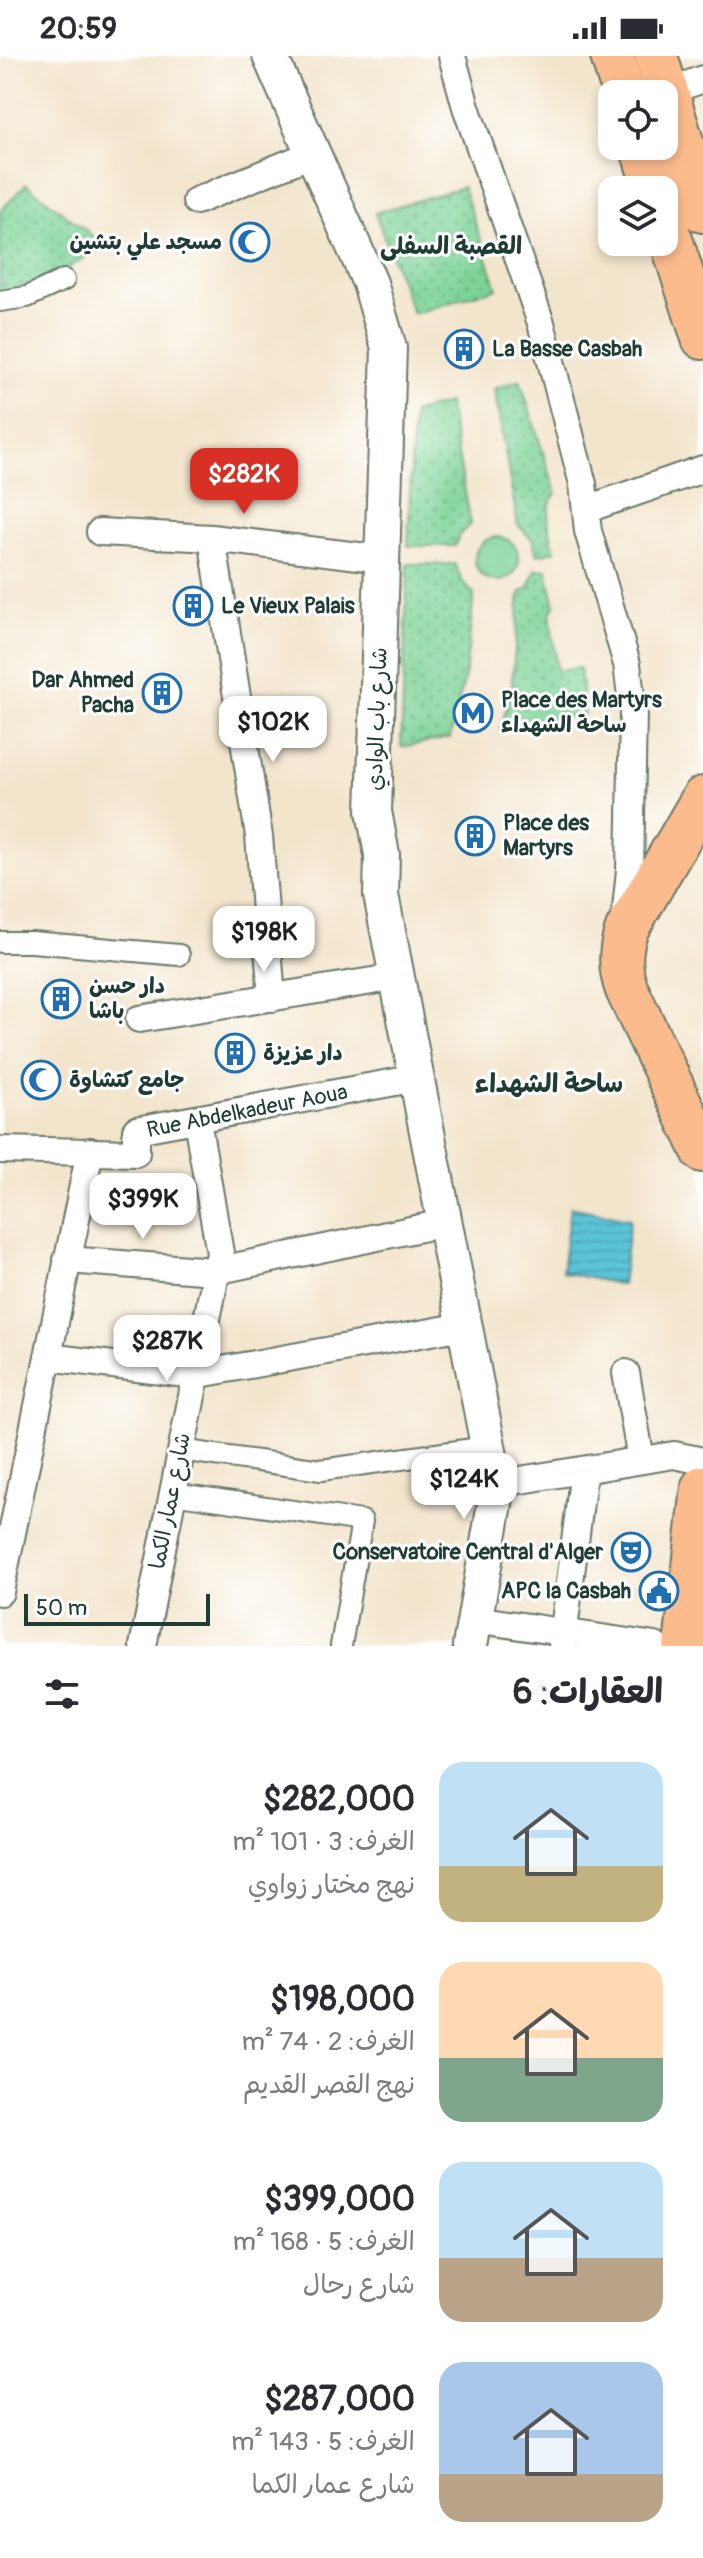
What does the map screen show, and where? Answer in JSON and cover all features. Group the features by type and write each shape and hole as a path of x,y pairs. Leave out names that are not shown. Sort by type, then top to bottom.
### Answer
{"main road":[{"path":"612,56 620,80"},
{"path":"678,100 703,211"},
{"path":"676,256 703,338"},
{"path":"700,1148 623,980 620,963 622,941 703,798"},
{"path":"685,1646 703,1487"}],"street":[{"name":"شارع باب الوادي","path":"270,56 370,283 389,348 374,811 382,855 381,895 496,1484 497,1500 472,1633"},
{"path":"452,56 466,107 541,323 583,484 588,531 624,650 633,704 630,870 622,941"},
{"path":"196,201 314,153"},
{"path":"0,301 28,299 64,280"},
{"path":"587,509 703,469"},
{"path":"100,532 212,538 383,559"},
{"path":"212,538 259,836 272,998"},
{"path":"0,942 179,955"},
{"path":"139,1019 397,977"},
{"name":"Rue Abdelkadeur Aoua","path":"0,1150 136,1153 136,1130 417,1078"},
{"name":"شارع عمار الكما","path":"143,1646 220,1253 197,1120"},
{"path":"0,1592 90,1151"},
{"path":"67,1260 215,1271 444,1223"},
{"path":"48,1357 194,1375 464,1326"},
{"path":"626,1373 641,1460"},
{"path":"180,1450 321,1470 487,1447"},
{"path":"496,1484 674,1455 703,1461"},
{"path":"563,1639 584,1470"},
{"path":"172,1493 362,1521 341,1646"},
{"path":"472,1633 655,1646"}],"green space":[{"path":"26,184 105,245 68,268 64,280 0,301 0,212"},
{"path":"463,187 497,288 413,314 375,213"},
{"path":"520,380 556,493 548,514 555,551 537,555 532,539 518,525 494,389"},
{"path":"448,403 471,524 459,535 455,546 408,546 413,413"},
{"path":"497,537 513,543 519,559 513,575 497,581 481,575 475,559 481,543"},
{"path":"408,564 455,564 463,583 474,594 465,676 450,738 401,747"},
{"path":"536,570 547,570 555,606 550,613 557,671 580,668 584,714 500,729 511,693 520,593 529,587"}],"water":[{"path":"570,1207 630,1219 622,1285 562,1272"}],"place":[{"name":"مسجد علي بتشين","path":"250,242"},
{"name":"La Basse Casbah","path":"464,349"},
{"name":"Le Vieux Palais","path":"193,606"},
{"name":"Dar Ahmed Pacha","path":"162,693"},
{"name":"Place des Martyrs ساحة الشهداء","path":"473,713"},
{"name":"Place des Martyrs","path":"475,836"},
{"name":"دار حسن باشا","path":"61,999"},
{"name":"دار عزيزة","path":"235,1053"},
{"name":"جامع كتشاوة","path":"41,1080"},
{"name":"Conservatoire Central d'Alger","path":"631,1552"},
{"name":"APC la Casbah","path":"659,1591"}],"district":[{"name":"القصبة السفلى","path":"451,246"},
{"name":"ساحة الشهداء","path":"549,1084"}]}
